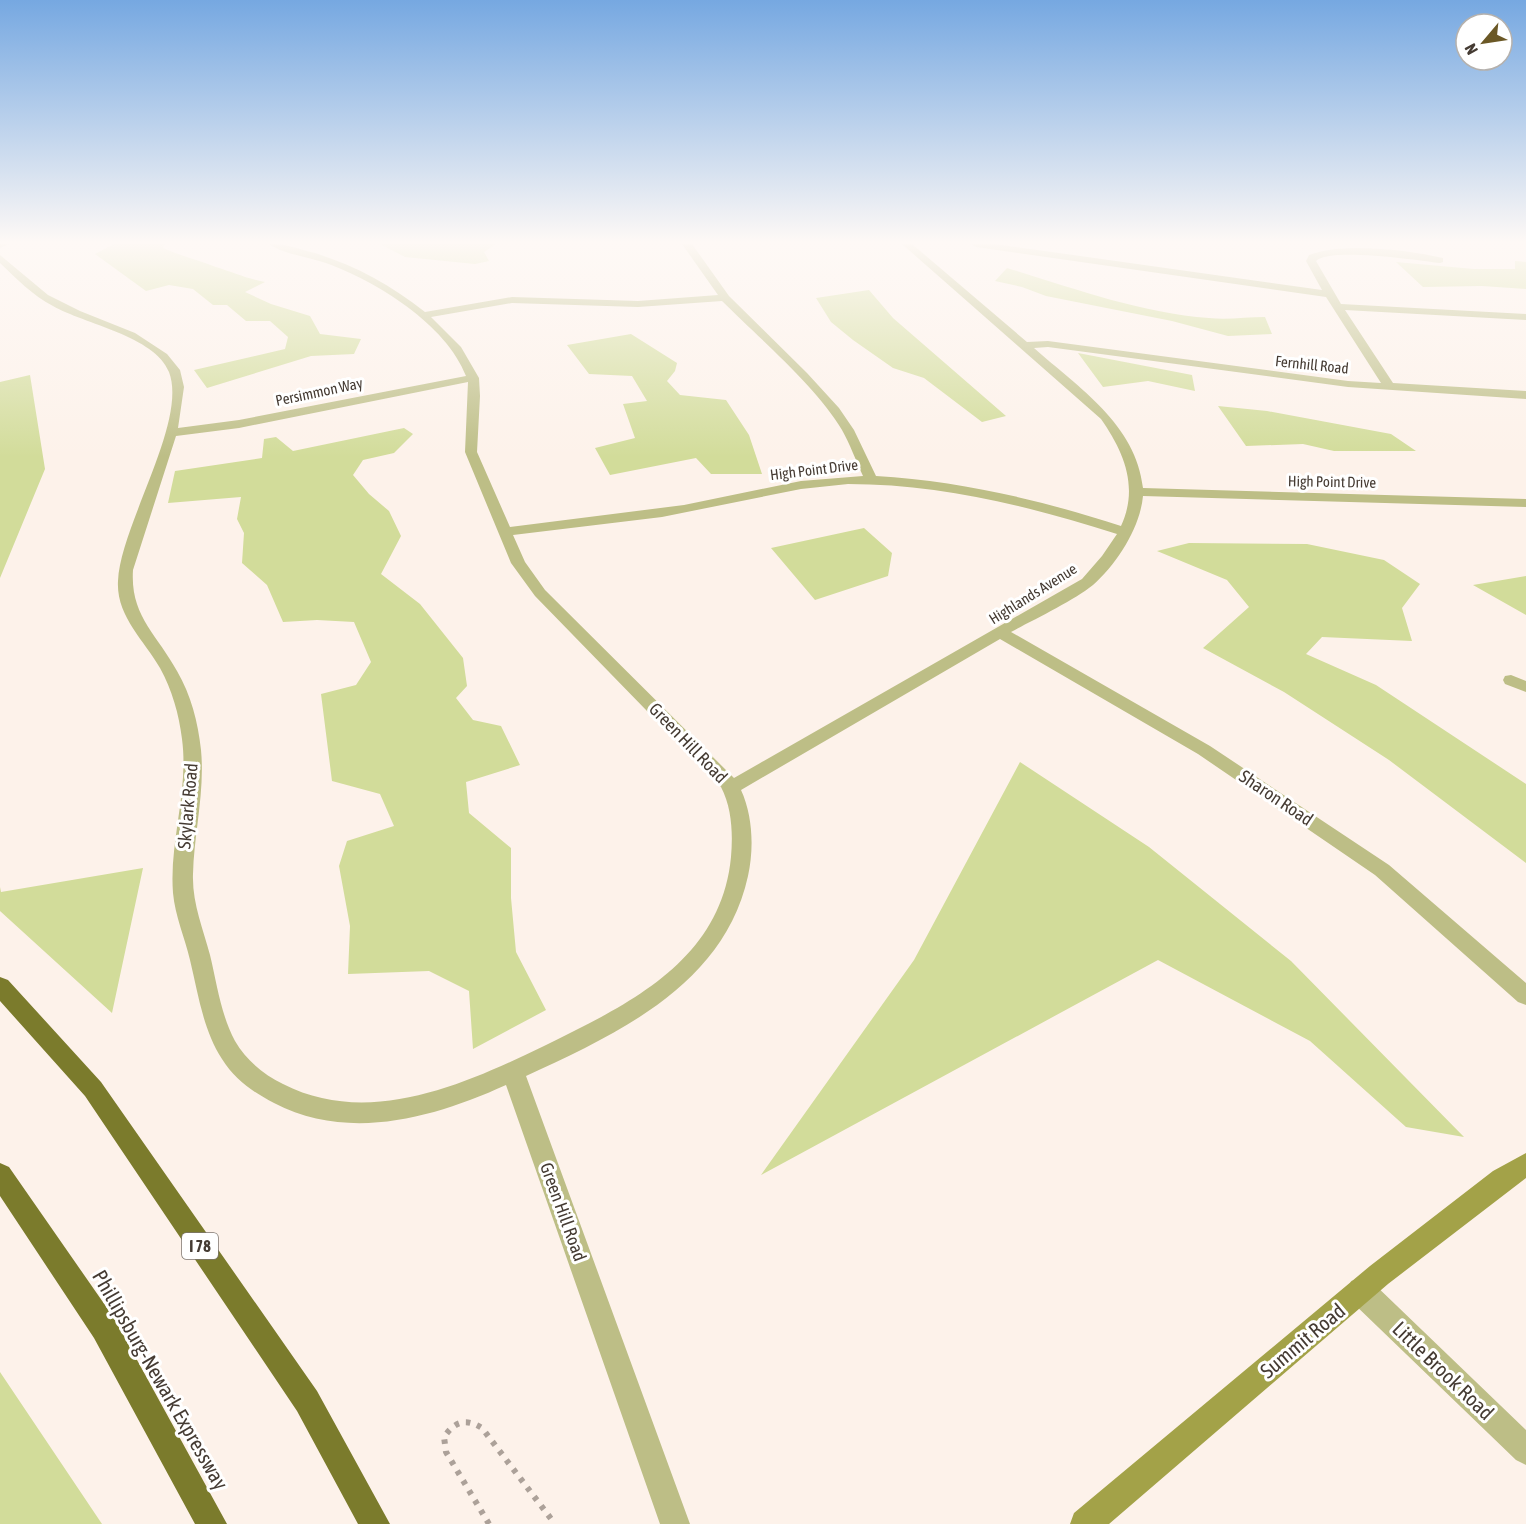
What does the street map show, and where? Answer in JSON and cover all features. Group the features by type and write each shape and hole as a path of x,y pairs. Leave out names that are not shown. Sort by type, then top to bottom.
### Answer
{"highway":[{"name":"I 78","path":"0,986 93,1089 307,1401 375,1524"},
{"name":"Phillipsburg-Newark Expressway","path":"0,1175 104,1328 212,1524"}],"main road":[{"name":"Summit Road","path":"1085,1524 1361,1292 1493,1186 1526,1164"}],"street":[{"name":"Skylark Road","path":"83,315 122,332 165,359 174,370 179,383 171,434 128,562 124,590 130,613 172,675 185,710 192,749 193,780 184,850 183,893 217,1023 229,1052 251,1077 273,1092 299,1103 340,1112 384,1113 407,1110 439,1102 513,1072"},
{"path":"422,315 460,352 473,378"},
{"path":"742,315 803,375 835,411 848,430 871,480"},
{"name":"Highlands Avenue","path":"731,788 1087,582 1107,562 1124,532 1137,492 1135,474 1124,444 1105,416 989,315"},
{"path":"1343,315 1390,387"},
{"path":"1491,315 1526,317"},
{"name":"Fernhill Road","path":"1024,346 1048,344 1273,376 1390,387 1526,395"},
{"name":"Persimmon Way","path":"171,434 239,424 473,378"},
{"name":"Green Hill Road","path":"473,378 469,436 471,452 518,563 540,593 711,764 731,788 738,805 742,859 730,901 708,945 690,967 644,1004 616,1021 513,1072 675,1524"},
{"name":"High Point Drive","path":"504,532 646,516 790,488 871,480 927,485 997,497 1068,513 1124,532"},
{"name":"High Point Drive","path":"1137,492 1526,503"},
{"name":"Sharon Road","path":"1001,633 1204,750 1382,870 1526,996"},
{"name":"Little Brook Road","path":"1361,1292 1526,1450"}],"path":[{"path":"489,1524 446,1452 444,1437 449,1429 462,1421 471,1420 482,1428 555,1524"}],"green space":[{"path":"239,315 307,315 310,316 320,334 361,339 354,354 311,356 207,388 194,370 285,349 288,337 270,321 246,321"},
{"path":"827,315 891,315 1006,416 982,422 924,378 893,368 831,322"},
{"path":"1142,315 1184,315 1216,319 1265,317 1272,334 1228,336"},
{"path":"631,334 677,363 675,371 667,381 680,395 726,400 749,435 762,474 711,474 696,458 610,475 595,448 635,438 623,404 647,401 632,376 589,374 567,345"},
{"path":"1078,353 1192,375 1195,391 1148,381 1103,387"},
{"path":"30,375 45,469 0,578 0,382"},
{"path":"1218,406 1267,411 1391,434 1416,451 1334,451 1303,444 1246,446"},
{"path":"404,428 413,434 394,453 363,460 353,475 369,494 389,511 401,536 381,574 420,604 463,658 467,686 456,698 473,720 501,726 520,765 466,782 469,813 511,848 511,898 516,952 546,1010 473,1049 469,991 429,971 348,974 350,926 339,866 347,841 394,826 380,794 332,781 321,694 356,685 371,662 354,622 317,620 283,622 267,585 242,563 244,533 237,519 241,497 168,503 175,471 262,458 264,439 276,437 293,451"},
{"path":"864,528 892,553 888,576 815,600 771,548"},
{"path":"1189,543 1307,544 1384,560 1420,584 1402,608 1412,641 1322,637 1306,654 1376,685 1526,784 1526,863 1389,760 1284,692 1203,648 1249,607 1227,580 1157,551"},
{"path":"1526,576 1526,615 1473,585"},
{"path":"1020,762 1149,847 1291,961 1464,1137 1406,1127 1310,1041 1158,960 761,1175 914,960"},
{"path":"143,868 112,1013 0,911 0,887 1,892"},
{"path":"0,1372 102,1524 0,1524"}]}
